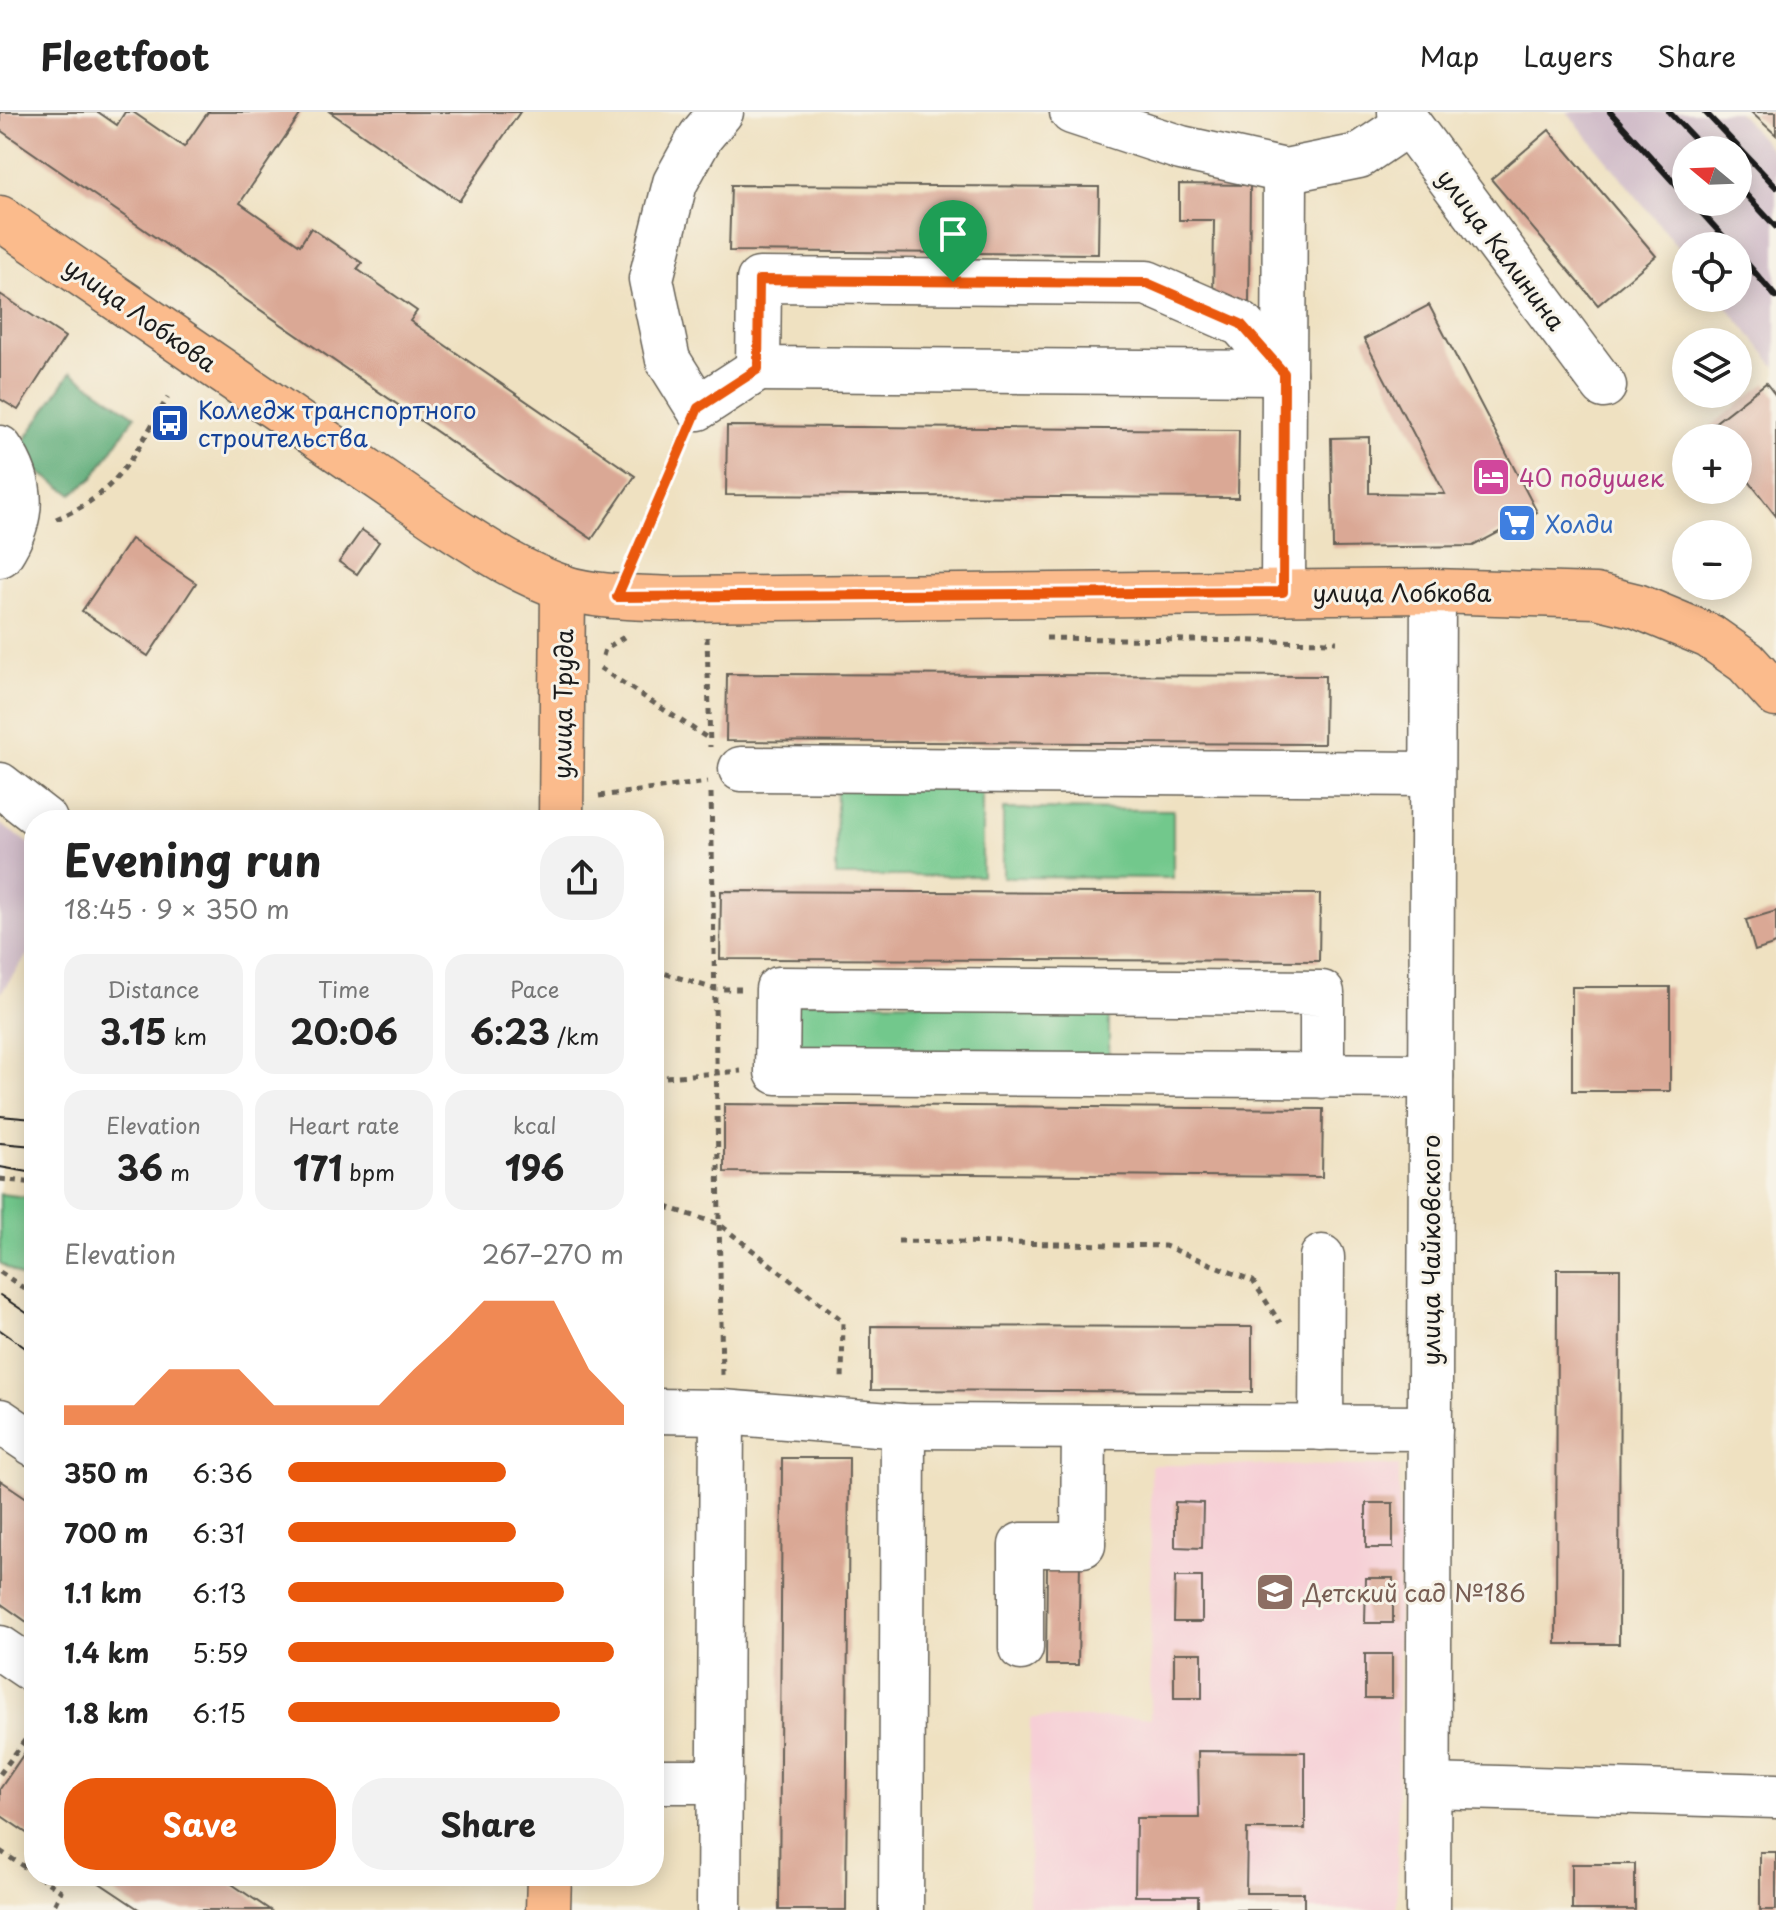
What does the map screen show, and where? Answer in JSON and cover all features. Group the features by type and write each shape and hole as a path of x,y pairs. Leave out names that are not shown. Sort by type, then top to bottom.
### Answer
{"main road":[{"name":"улица Лобкова","path":"0,218 438,519 507,563 624,616 1283,592 1433,591 1596,596 1637,606 1709,636 1746,662 1776,695"},
{"name":"улица Труда","path":"563,587 579,810"},
{"path":"548,1910 549,1886"}],"street":[{"path":"721,112 701,136 675,183 651,279 668,360 698,408 758,369 1284,373"},
{"path":"1072,112 1130,122 1181,148 1285,171 1359,156 1404,117"},
{"name":"улица Калинина","path":"1404,117 1604,386"},
{"path":"1283,592 1285,171"},
{"path":"758,369 759,280 1147,283 1241,324 1284,373"},
{"path":"0,448 12,466 11,530"},
{"name":"улица Чайковского","path":"1428,1910 1433,591"},
{"path":"718,768 1430,774"},
{"path":"0,785 32,810"},
{"path":"1322,1076 1322,993 778,989 777,1072 1322,1076 1431,1076"},
{"path":"1321,1428 1322,1257"},
{"path":"664,1411 722,1412 903,1426 1430,1428"},
{"path":"719,1910 722,1412"},
{"path":"0,1421 24,1437"},
{"path":"901,1910 903,1426"},
{"path":"1021,1648 1021,1545 1083,1545 1084,1427"},
{"path":"0,1648 24,1664"},
{"path":"664,1781 720,1781"},
{"path":"1429,1786 1776,1796"}],"path":[{"path":"11,530 77,511 111,488 168,397"},
{"path":"599,684 599,668 605,649 619,638 624,616 698,408"},
{"path":"694,633 707,633 710,739 718,768 715,989 722,1412"},
{"path":"1038,637 1337,642"},
{"path":"599,668 710,739"},
{"path":"583,810 598,796 718,768"},
{"path":"598,780 598,796"},
{"path":"664,973 715,989"},
{"path":"664,1077 716,1071"},
{"path":"0,1179 24,1182"},
{"path":"664,1206 719,1224 843,1321 842,1421"},
{"path":"898,1241 1165,1246 1253,1281 1280,1318 1281,1334"},
{"path":"0,1272 24,1288"},
{"path":"0,1774 24,1742"},
{"path":"0,1851 24,1867"},
{"path":"52,1910 61,1891 53,1886"}],"shaded area":[{"path":"1567,112 1738,112 1776,155 1776,367 1752,337 1752,328 1744,328 1731,312 1752,312 1752,232 1672,232 1672,240"},
{"path":"0,824 24,840 24,959 0,994"},
{"name":"Детский сад №186","path":"1151,1465 1399,1466 1397,1910 1029,1910 1030,1718 1150,1718"}],"green space":[{"path":"71,372 135,416 93,478 72,494 14,456"},
{"path":"837,780 982,781 982,876 836,876"},
{"path":"1003,809 1173,810 1173,878 1003,877"},
{"path":"790,1002 1109,1003 1109,1061 790,1060"},
{"path":"0,1194 24,1197 24,1279 0,1263"}],"building":[{"path":"0,112 98,112 117,125 125,112 133,112 184,147 208,112 302,112 240,203 300,245 311,228 362,263 357,269 417,311 410,321 635,476 592,539 0,130"},
{"path":"330,112 520,112 459,201"},
{"path":"1751,112 1776,112 1776,135"},
{"path":"1549,130 1656,256 1598,305 1491,179"},
{"path":"1179,184 1250,185 1249,306 1213,306 1214,220 1179,220"},
{"path":"731,185 1099,187 1098,254 729,251"},
{"path":"0,294 65,337 18,410 0,399"},
{"path":"1429,305 1537,512 1473,546 1333,548 1331,438 1369,437 1369,493 1445,494 1364,339"},
{"path":"1766,383 1776,396 1776,516 1752,485 1752,424 1713,424 1734,408 1752,408 1752,394"},
{"path":"727,426 1239,430 1238,498 726,495"},
{"path":"362,530 379,542 357,574 339,562"},
{"path":"131,539 196,583 148,656 82,611"},
{"path":"727,674 1325,676 1324,744 726,741"},
{"path":"721,891 1320,894 1319,961 720,959"},
{"path":"1776,911 1776,944 1755,951 1746,920"},
{"path":"1572,987 1670,987 1670,1091 1572,1091"},
{"path":"724,1104 1323,1109 1322,1177 724,1172"},
{"path":"1557,1269 1620,1269 1619,1644 1556,1644"},
{"path":"871,1326 1252,1327 1252,1392 871,1390"},
{"path":"782,1458 849,1458 846,1910 779,1910"},
{"path":"0,1480 24,1496 24,1620 0,1603"},
{"path":"1175,1502 1203,1503 1202,1548 1175,1547"},
{"path":"1366,1503 1393,1503 1393,1548 1366,1548"},
{"path":"1047,1564 1080,1564 1078,1665 1046,1665"},
{"path":"1175,1577 1202,1577 1202,1622 1174,1622"},
{"path":"1366,1578 1393,1578 1393,1623 1365,1623"},
{"path":"1174,1653 1202,1653 1202,1698 1174,1698"},
{"path":"1365,1654 1392,1654 1392,1698 1365,1698"},
{"path":"1198,1751 1305,1752 1305,1829 1247,1829 1246,1893 1304,1893 1304,1910 1198,1910 1198,1896 1135,1896 1136,1818 1199,1818"},
{"path":"24,1753 24,1831 0,1815 0,1789"},
{"path":"1760,1852 1776,1852 1776,1910 1760,1910"},
{"path":"1572,1864 1635,1864 1635,1910 1572,1910"},
{"path":"104,1886 235,1886 270,1910 140,1910"}],"tram line":[{"path":"0,1116 24,1118"},
{"path":"0,1143 24,1145"},
{"path":"0,1167 24,1171"},
{"path":"0,1295 24,1311"},
{"path":"0,1330 24,1347"}],"railway":[{"path":"1610,112 1672,181"},
{"path":"1669,112 1692,136"},
{"path":"1705,112 1776,187"},
{"path":"1752,201 1776,227"},
{"path":"1705,216 1719,232"},
{"path":"1752,269 1776,297"}],"place":[{"name":"Колледж транспортного строительства","path":"170,423"},
{"name":"40 подушек","path":"1491,477"},
{"name":"Холди","path":"1517,523"},
{"name":"Детский сад №186","path":"1275,1592"}],"route":[{"path":"759,280 953,282 1147,283 1241,324 1284,373 1283,592 673,599 617,597 698,408 758,369 759,280"}]}
